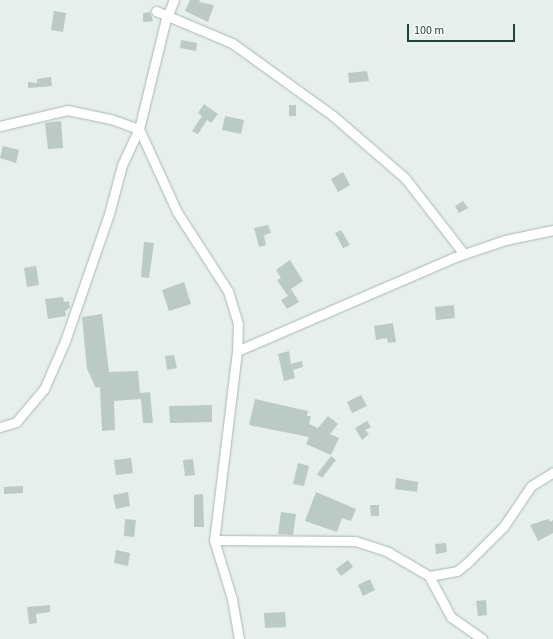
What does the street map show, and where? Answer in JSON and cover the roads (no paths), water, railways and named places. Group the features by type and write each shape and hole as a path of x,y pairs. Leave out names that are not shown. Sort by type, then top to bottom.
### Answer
{"street":[{"path":"0,427 16,422 44,389 65,341 109,214 122,165 139,128 168,15 174,0"},
{"path":"156,11 232,43 332,115 405,178 464,254"},
{"path":"0,126 68,110 111,119 139,128 177,212 228,291 238,324 237,350 214,540 232,599 239,639"},
{"path":"237,350 464,254 505,240 553,230"},
{"path":"429,576 457,571 462,567 504,526 531,486 553,472"},
{"path":"214,540 355,541 388,552 429,576 451,618 482,639"}]}
